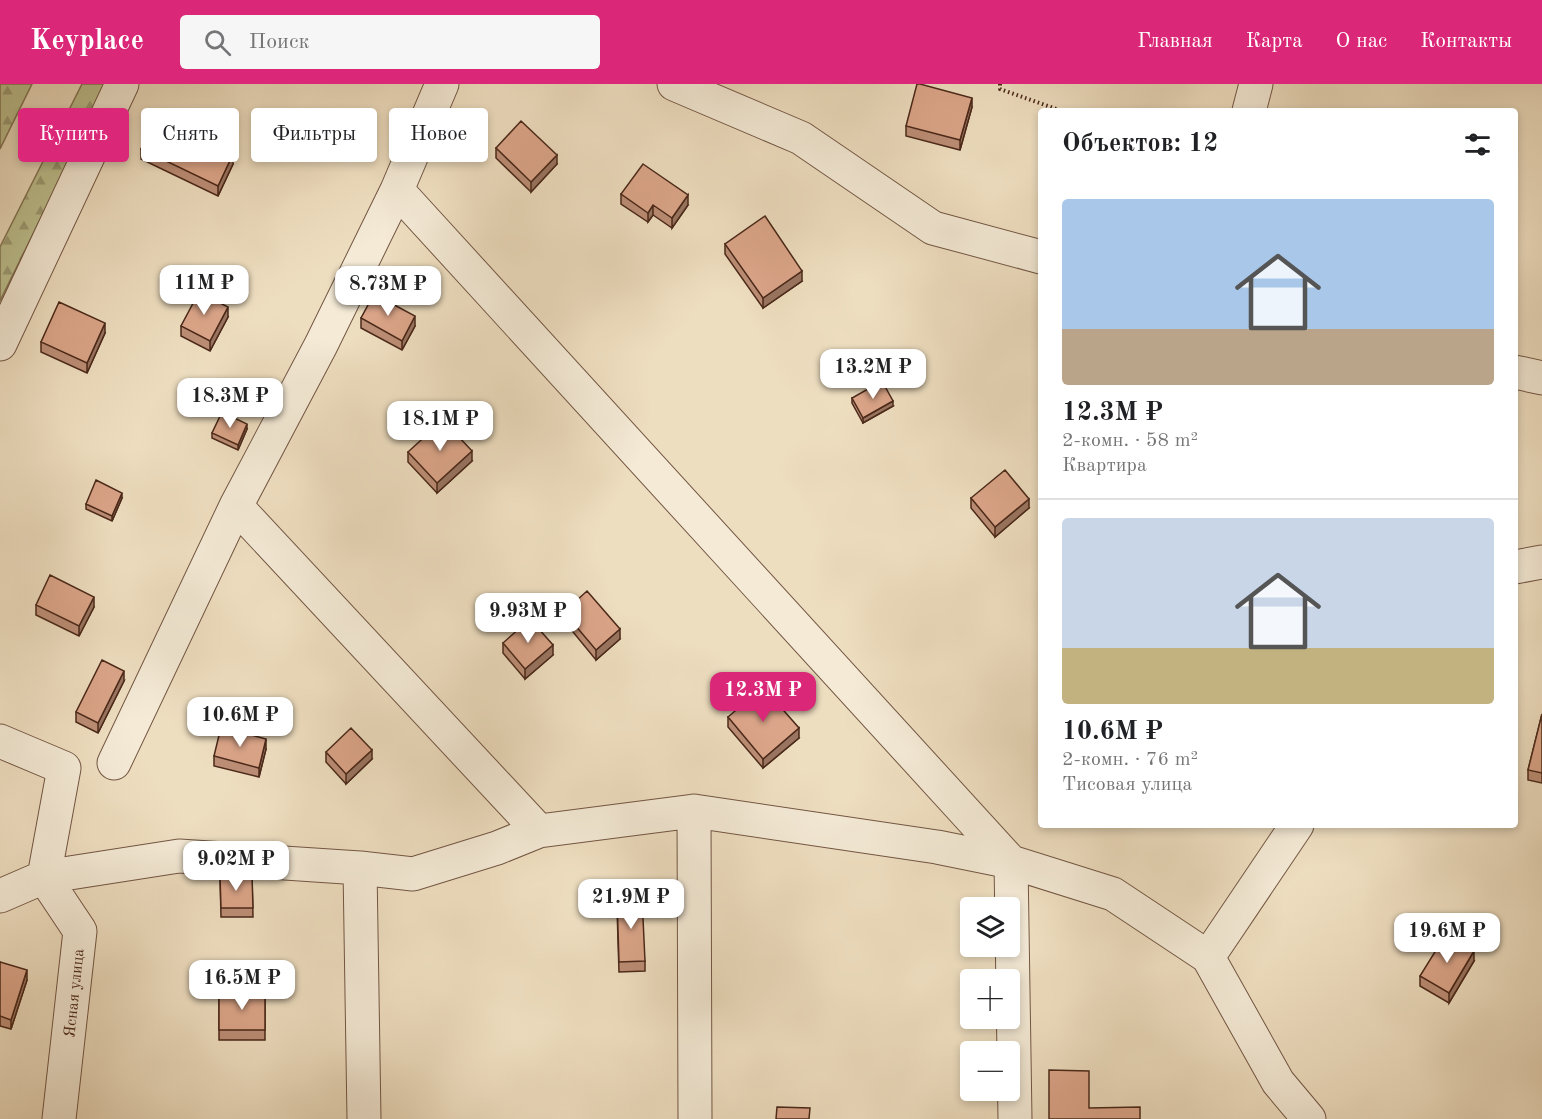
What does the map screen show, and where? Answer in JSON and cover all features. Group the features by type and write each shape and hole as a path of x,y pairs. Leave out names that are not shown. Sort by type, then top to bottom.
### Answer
{"street":[{"path":"0,344 122,84"},
{"path":"114,763 236,506 321,345 397,190 442,84"},
{"path":"674,84 801,138 933,228 1038,256"},
{"path":"1251,108 1256,84"},
{"path":"397,190 1011,862 1015,1119"},
{"path":"1518,373 1542,378"},
{"path":"236,506 539,831"},
{"path":"1518,566 1542,562"},
{"path":"0,741 64,768 44,877"},
{"path":"694,811 695,1119"},
{"path":"0,896 44,877 179,856 360,868 413,874 497,848 539,831 694,811 937,847 1011,862 1113,894 1208,957 1278,1082 1309,1119"},
{"path":"1208,957 1295,828"},
{"path":"360,868 363,1119"},
{"name":"Ясная улица","path":"44,877 80,931 59,1119"}],"path":[{"path":"1000,84 1000,89 1054,108"}],"green space":[{"path":"0,84 32,84 20,108 18,108 0,149"},
{"path":"82,84 107,84 95,108 70,108"},
{"path":"43,162 69,162 0,301 0,247"}],"building":[{"path":"917,84 972,98 960,140 906,126"},
{"path":"521,121 557,155 531,182 496,148"},
{"path":"168,162 229,162 218,186"},
{"path":"643,164 688,195 672,218 653,205 648,213 621,194"},
{"path":"765,216 802,271 763,298 725,244"},
{"path":"199,292 228,307 210,341 181,326"},
{"path":"374,294 415,316 402,341 361,318"},
{"path":"59,302 105,323 87,363 41,342"},
{"path":"882,381 893,401 863,418 852,398"},
{"path":"222,412 247,424 238,445 212,433"},
{"path":"443,420 472,451 437,483 408,452"},
{"path":"1005,470 1029,499 995,527 971,498"},
{"path":"96,480 122,493 112,516 86,504"},
{"path":"50,575 94,597 79,626 36,605"},
{"path":"587,591 620,629 596,650 564,612"},
{"path":"530,619 553,645 525,669 503,643"},
{"path":"102,660 124,671 98,723 76,712"},
{"path":"763,687 799,728 763,759 728,717"},
{"path":"1542,714 1542,773 1528,770"},
{"path":"221,727 266,739 259,768 214,756"},
{"path":"351,728 372,750 346,774 326,752"},
{"path":"220,876 252,876 253,908 221,908"},
{"path":"642,897 645,961 619,962 617,898"},
{"path":"1446,934 1474,951 1449,993 1420,976"},
{"path":"0,962 27,970 11,1020 0,1016"},
{"path":"219,992 265,992 265,1030 219,1030"},
{"path":"1049,1070 1089,1071 1089,1108 1140,1107 1140,1119 1049,1119"},
{"path":"777,1107 810,1108 809,1119 776,1119"}]}
